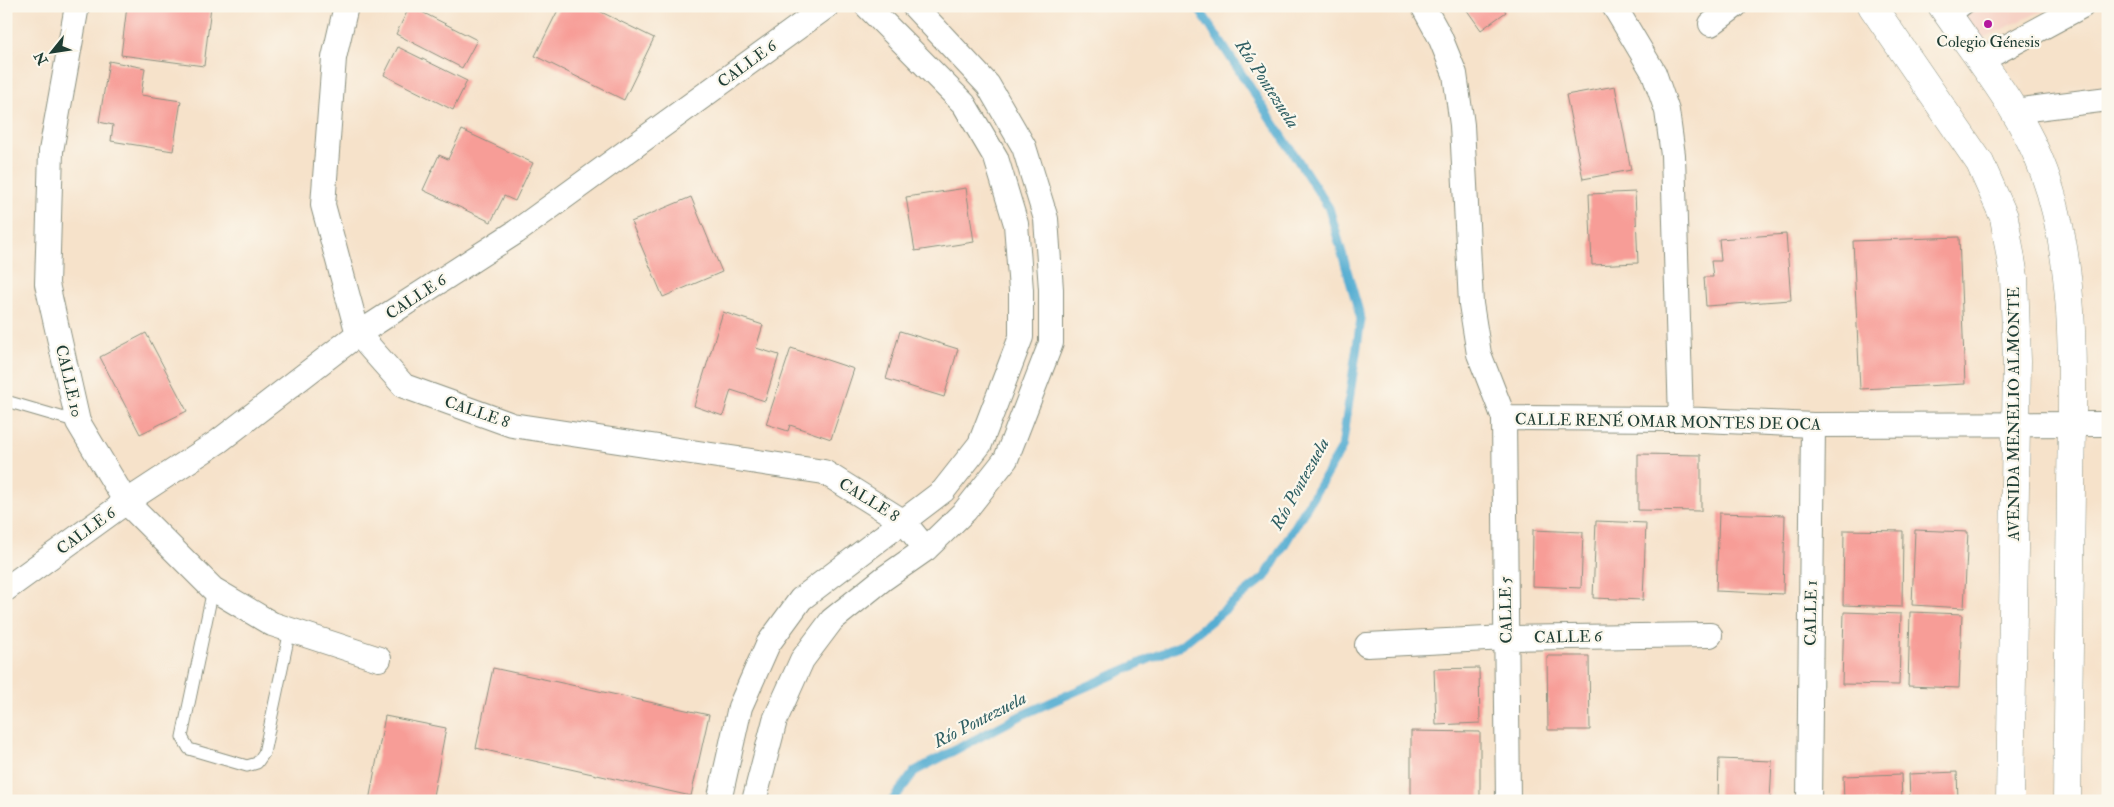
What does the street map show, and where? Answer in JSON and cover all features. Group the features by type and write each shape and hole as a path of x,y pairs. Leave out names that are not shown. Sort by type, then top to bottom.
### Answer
{"street":[{"name":"CALLE 10","path":"77,6 52,150 47,284 78,422 126,502 213,589 272,624 378,659"},
{"name":"CALLE 8","path":"346,6 334,58 323,205 358,334 404,386 512,425 824,472 904,522 926,549"},
{"name":"CALLE 6","path":"6,589 126,502 219,441 358,334 516,232 826,6"},
{"path":"719,801 740,707 768,644 801,599 943,491 980,444 1021,337 1021,290 1016,224 996,158 964,104 867,6"},
{"path":"754,801 775,720 802,660 832,620 883,579 926,549 965,511 1006,459 1051,343 1051,289 1046,219 1024,147 988,85 914,6"},
{"name":"CALLE RENÉ OMAR MONTES DE OCA","path":"1424,6 1440,37 1455,74 1462,125 1471,304 1478,354 1504,418 1681,419 1813,425 2017,426 2108,424"},
{"path":"1614,6 1654,73 1667,111 1673,154 1681,419"},
{"path":"1711,24 1735,6"},
{"name":"AVENIDA MENELIO ALMONTE","path":"1872,6 1980,163 2004,217 2014,277 2017,361 2010,801"},
{"path":"1980,61 2082,6"},
{"path":"1954,11 1980,61 2027,131 2041,164 2057,215 2069,296 2072,425 2067,801"},
{"path":"2014,111 2108,100"},
{"name":"CALLE 5","path":"1504,418 1508,801"},
{"name":"CALLE 1","path":"1809,801 1813,425"},
{"name":"CALLE 6","path":"1367,645 1507,638 1710,635"}],"lane":[{"path":"6,401 78,422"},
{"path":"213,589 182,737 189,749 203,755 247,766 257,763 264,753 290,630"}],"shaded area":[{"name":"Colegio Génesis","path":"1951,6 2053,6 1974,42"}],"building":[{"path":"127,6 211,6 204,66 121,55"},
{"path":"410,6 477,40 462,68 396,34"},
{"path":"560,6 589,6 654,38 624,100 535,56"},
{"path":"1464,6 1502,6 1506,12 1481,30"},
{"path":"398,47 467,81 453,110 384,75"},
{"path":"109,61 145,68 141,95 181,101 173,151 111,141 113,125 99,122"},
{"path":"1615,86 1631,170 1583,179 1566,95"},
{"path":"462,130 533,163 515,201 504,196 491,222 423,190 439,155 448,159"},
{"path":"966,188 974,242 915,251 906,197"},
{"path":"1635,192 1638,263 1592,265 1589,194"},
{"path":"691,197 722,272 663,297 631,222"},
{"path":"1786,234 1791,300 1706,306 1704,277 1713,277 1711,261 1721,261 1719,239"},
{"path":"1959,237 1965,384 1860,389 1853,241"},
{"path":"723,312 763,325 756,348 779,355 765,401 731,390 723,416 694,406"},
{"path":"900,331 958,349 944,397 886,379"},
{"path":"146,333 187,411 140,434 100,357"},
{"path":"791,348 854,369 831,439 790,425 788,431 766,424"},
{"path":"1638,454 1701,455 1701,511 1638,510"},
{"path":"1719,513 1785,515 1783,594 1716,591"},
{"path":"1596,521 1646,523 1643,600 1593,598"},
{"path":"1533,530 1583,532 1581,588 1532,586"},
{"path":"1844,530 1903,531 1902,607 1843,605"},
{"path":"1915,530 1968,532 1964,608 1912,605"},
{"path":"1844,612 1901,614 1899,685 1842,684"},
{"path":"1910,612 1962,614 1959,688 1908,686"},
{"path":"1547,656 1589,656 1590,730 1548,730"},
{"path":"493,668 709,715 691,796 476,748"},
{"path":"1479,668 1480,723 1436,725 1434,669"},
{"path":"385,716 446,728 432,801 369,801"},
{"path":"1411,731 1480,732 1480,801 1411,801"},
{"path":"1719,759 1772,761 1770,801 1718,801"},
{"path":"1957,772 1958,801 1910,801 1909,774"},
{"path":"1901,774 1902,801 1844,801 1843,776"}],"waterway":[{"name":"Río Pontezuela","path":"892,801 915,771 1022,715 1181,645 1265,577 1342,448 1361,319 1329,208 1197,6"}],"place":[{"name":"Colegio Génesis","path":"1988,24"}]}
